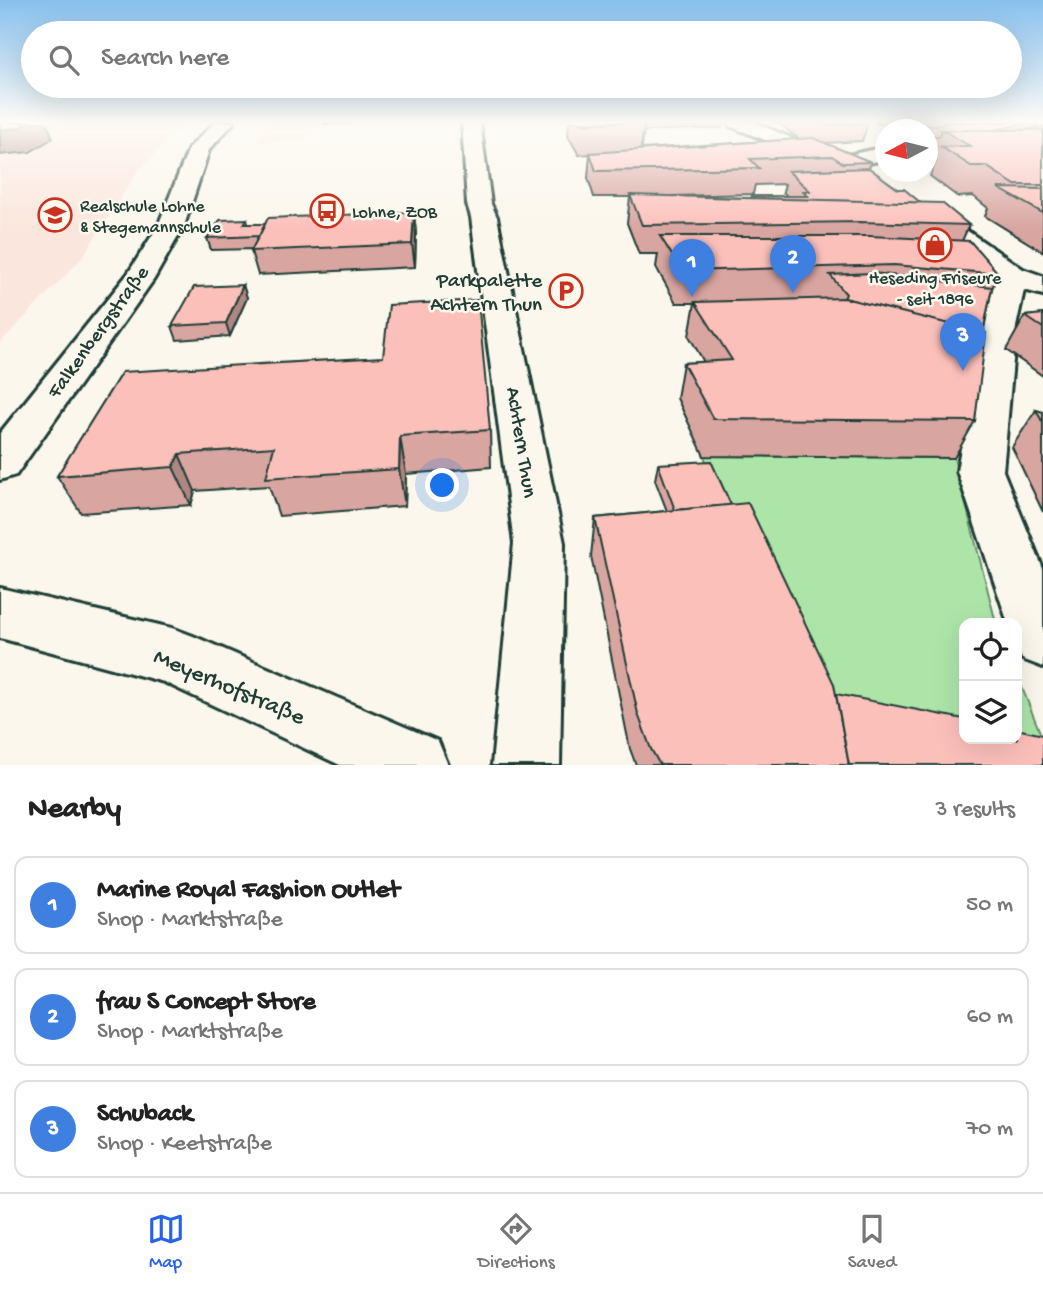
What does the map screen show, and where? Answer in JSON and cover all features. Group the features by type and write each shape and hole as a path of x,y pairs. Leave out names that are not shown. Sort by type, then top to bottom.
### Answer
{"street":[{"name":"Falkenbergstraße","path":"0,464 139,279 171,226 196,158"},
{"name":"Achtern Thun","path":"474,158 477,188 539,543 526,765"},
{"path":"826,158 875,180"},
{"path":"839,163 864,158"},
{"path":"920,210 1027,280 999,327 980,471 1043,640"},
{"name":"Meyerhofstraße","path":"0,613 172,656 414,765"}],"shaded area":[{"name":"Realschule Lohne & Stegemannschule","path":"0,158 151,158 137,172 82,258 0,343"}],"green space":[{"path":"704,456 954,458 995,618 959,618 959,744 1022,744 1022,688 1043,740 1043,765 813,720 736,541"}],"building":[{"path":"592,158 786,158 750,159 759,168 596,171"},
{"path":"835,158 861,158 871,162 843,163"},
{"path":"958,158 1043,158 1043,185 1015,185 986,166 971,166"},
{"path":"869,168 875,172 875,182 888,182 898,189 904,189 921,203 753,198 752,196 808,196 803,191 810,191 788,171"},
{"path":"998,188 1043,189 1043,213"},
{"path":"630,195 942,203 969,225 860,222 642,225"},
{"path":"414,212 412,244 251,251 268,218"},
{"path":"247,219 244,224 265,224 259,236 207,238 220,220"},
{"path":"660,236 870,236 970,241 999,274 894,265 682,271"},
{"path":"873,273 992,287 983,333 844,298 846,294 830,275"},
{"path":"243,285 226,323 172,326 194,287"},
{"path":"844,298 986,333 975,421 713,419 683,363 732,360 695,302"},
{"path":"478,300 490,430 400,436 399,469 266,478 274,447 179,454 173,467 57,476 122,372 383,357 389,305"},
{"path":"1043,314 1043,328 1025,316"},
{"path":"1036,410 1043,412 1043,423"},
{"path":"711,461 731,505 675,510 658,464"},
{"path":"748,503 834,684 849,765 660,765 651,749 638,714 595,518"},
{"path":"836,694 959,718 959,744 1022,744 1022,730 1043,735 1043,765 849,765"}],"place":[{"name":"Lohne, ZOB","path":"327,211"},
{"name":"Realschule Lohne & Stegemannschule","path":"55,215"},
{"name":"Heseding Friseure - seit 1896","path":"935,245"},
{"name":"Parkpalette Achtern Thun","path":"566,291"},
{"name":"frau S Concept Store","path":"793,293"},
{"name":"Marine Royal Fashion Outlet","path":"692,297"},
{"name":"Schuback","path":"963,371"}]}
